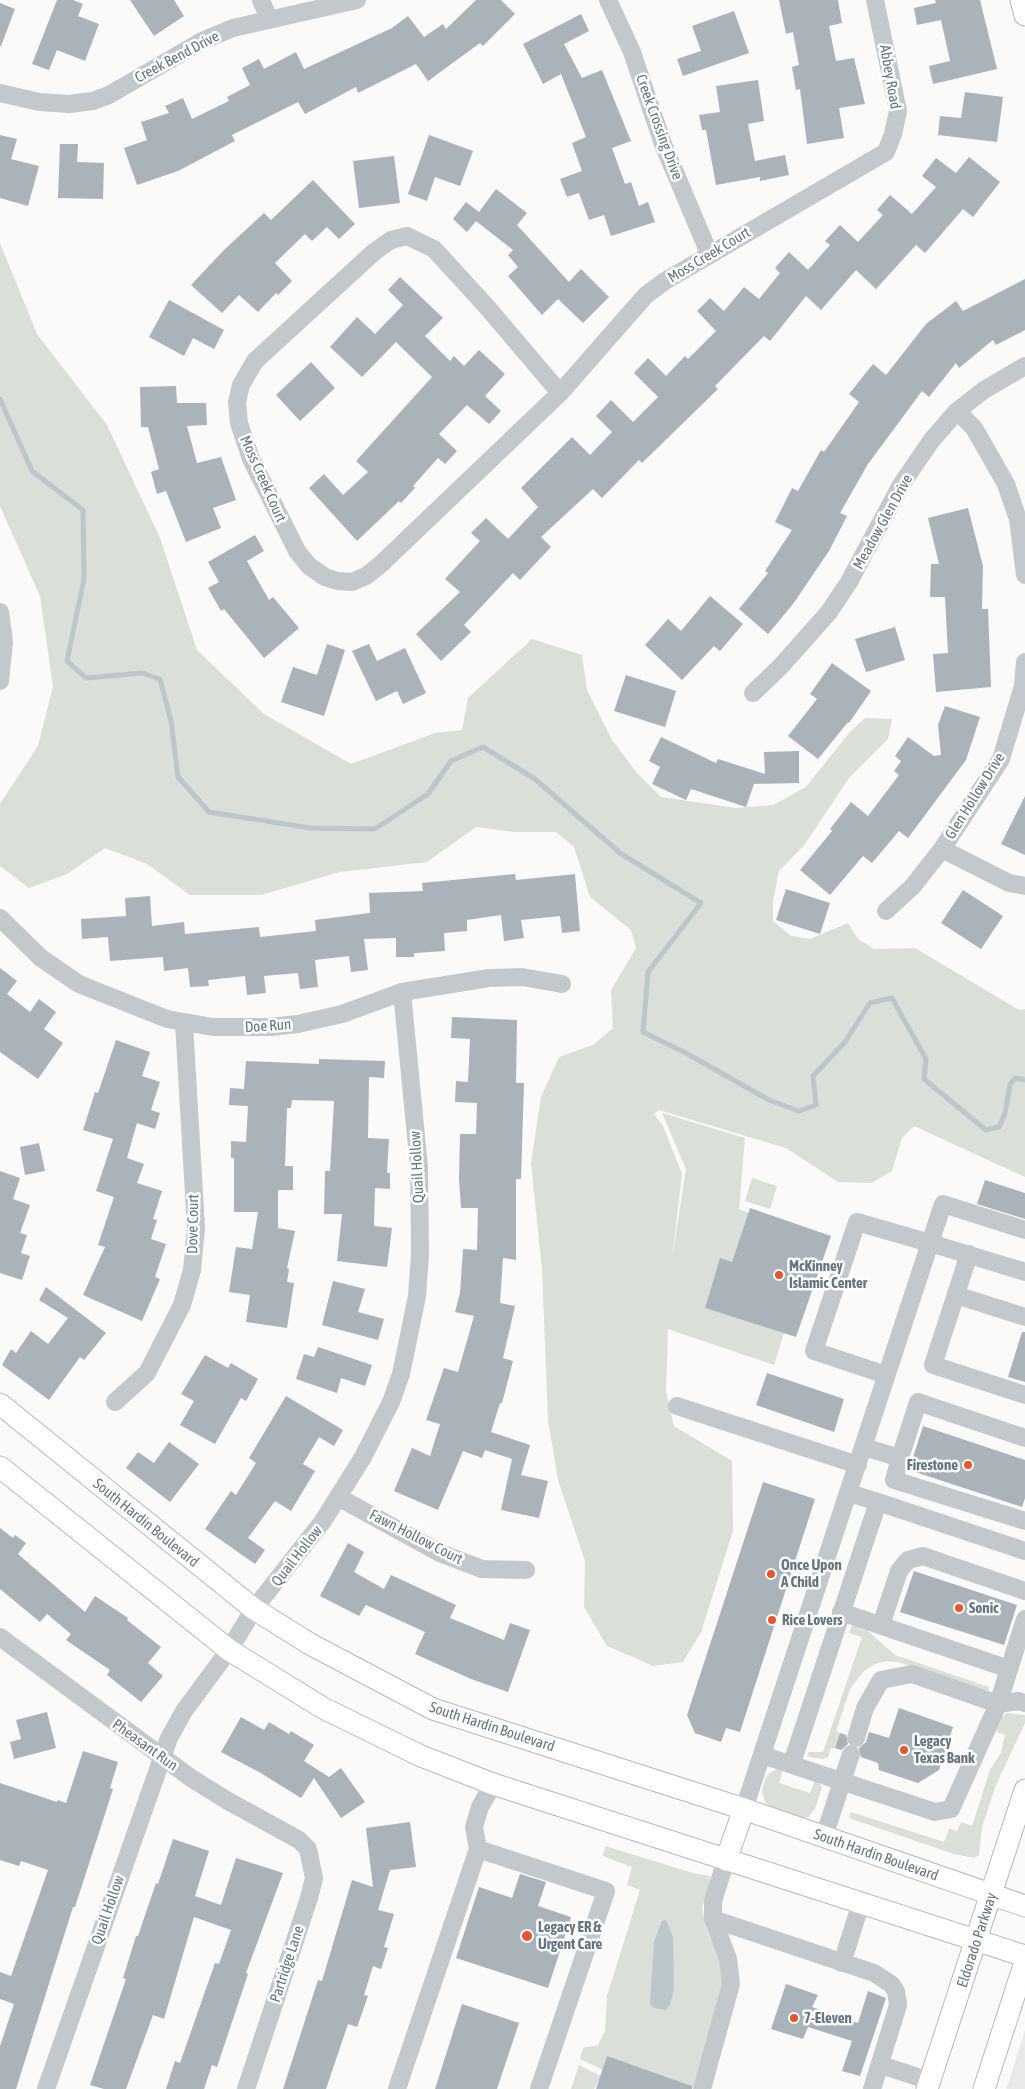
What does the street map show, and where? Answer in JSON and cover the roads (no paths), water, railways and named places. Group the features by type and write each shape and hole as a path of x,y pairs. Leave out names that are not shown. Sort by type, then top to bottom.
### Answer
{"main road":[{"path":"1021,0 1025,15"},
{"name":"South Hardin Boulevard","path":"0,1404 254,1609 310,1644 433,1709 744,1809 1025,1906"},
{"path":"0,1466 229,1650 323,1708 421,1756 493,1784 1025,1956"},
{"name":"Eldorado Parkway","path":"928,2085 1025,1790"},
{"path":"726,1860 744,1809"},
{"path":"984,2089 1025,1962"}],"street":[{"path":"261,0 269,19"},
{"name":"Creek Bend Drive","path":"0,93 39,102 69,104 93,101 110,95 202,41 233,28 324,9 357,0"},
{"name":"Creek Crossing Drive","path":"608,0 632,52 663,144 709,253"},
{"name":"Abbey Road","path":"874,0 898,111 893,134 886,152"},
{"name":"Moss Creek Court","path":"560,393 487,307 434,249 407,236 391,240 374,252 255,361 241,385 237,402 239,423 252,459 297,551 309,566 325,577 337,581 352,582 366,576 380,565 560,393 646,295 664,281 709,253 886,152"},
{"name":"Meadow Glen Drive","path":"753,693 781,666 829,612 849,582 901,485 932,441 957,411 984,390 1025,366"},
{"path":"957,411 974,428 1006,484 1018,520 1025,575"},
{"path":"0,612 4,642 0,681"},
{"name":"Glen Hollow Drive","path":"886,911 913,886 942,849 1001,759 1023,686 1025,662"},
{"path":"942,849 1009,883 1025,886"},
{"name":"Doe Run","path":"0,918 41,958 73,980 116,1000 184,1023 242,1028 298,1024 342,1014 402,992 488,978 522,977 562,984"},
{"name":"Quail Hollow","path":"46,2089 161,1756 184,1711 229,1650 254,1609 323,1521 363,1457 391,1402 401,1374 417,1296 420,1254 419,1167 402,992"},
{"name":"Dove Court","path":"115,1402 147,1373 182,1305 192,1270 196,1228 184,1023"},
{"path":"744,1809 943,1204 1025,1230"},
{"path":"886,1375 814,1351 857,1222 1025,1272"},
{"path":"969,1254 933,1365 1025,1395"},
{"path":"956,1295 1025,1317"},
{"path":"1025,1438 918,1402 894,1480 1025,1521"},
{"path":"677,1406 858,1465"},
{"path":"864,1447 900,1458"},
{"path":"849,1493 1025,1551"},
{"name":"Fawn Hollow Court","path":"338,1497 440,1553 482,1569 526,1570"},
{"path":"792,1763 878,1502"},
{"path":"881,1625 899,1571 908,1560 923,1556 1025,1591"},
{"path":"841,1612 1009,1669"},
{"path":"762,1755 792,1763 935,1812 951,1809 998,1704 1025,1619"},
{"name":"Pheasant Run","path":"1,1643 228,1801 299,1840"},
{"path":"824,1837 865,1708 881,1680 912,1674 998,1704 1018,1701 1025,1703"},
{"path":"397,2089 478,1849 474,1827 480,1807 493,1784"},
{"name":"Partridge Lane","path":"246,2089 314,1878 308,1849 299,1840"},
{"path":"478,1849 606,1891 539,2089"},
{"path":"702,2089 731,1984 728,1959 713,1919 713,1901 726,1860"},
{"path":"842,1963 862,1903"},
{"path":"713,1919 880,1976 896,1991 898,2005 881,2065 872,2089"},
{"path":"881,2065 928,2085"}],"waterway":[{"path":"0,399 32,471 83,510 84,579 67,661 86,678 142,673 160,679 171,721 178,777 209,812 310,828 375,829 428,794 451,761 483,747 535,779 620,853 701,903 648,972 643,1032 684,1052 769,1100 799,1111 816,1105 813,1076 845,1042 870,1003 892,998 926,1059 924,1079 986,1130 999,1127 1005,1113 1010,1085 1015,1078 1025,1080"}],"place":[{"name":"McKinney Islamic Center","path":"779,1275"},
{"name":"Firestone","path":"968,1465"},
{"name":"Once Upon A Child","path":"771,1574"},
{"name":"Sonic","path":"959,1608"},
{"name":"Rice Lovers","path":"772,1620"},
{"name":"Legacy Texas Bank","path":"904,1750"},
{"name":"Legacy ER & Urgent Care","path":"527,1936"},
{"name":"7-Eleven","path":"794,2018"}]}
